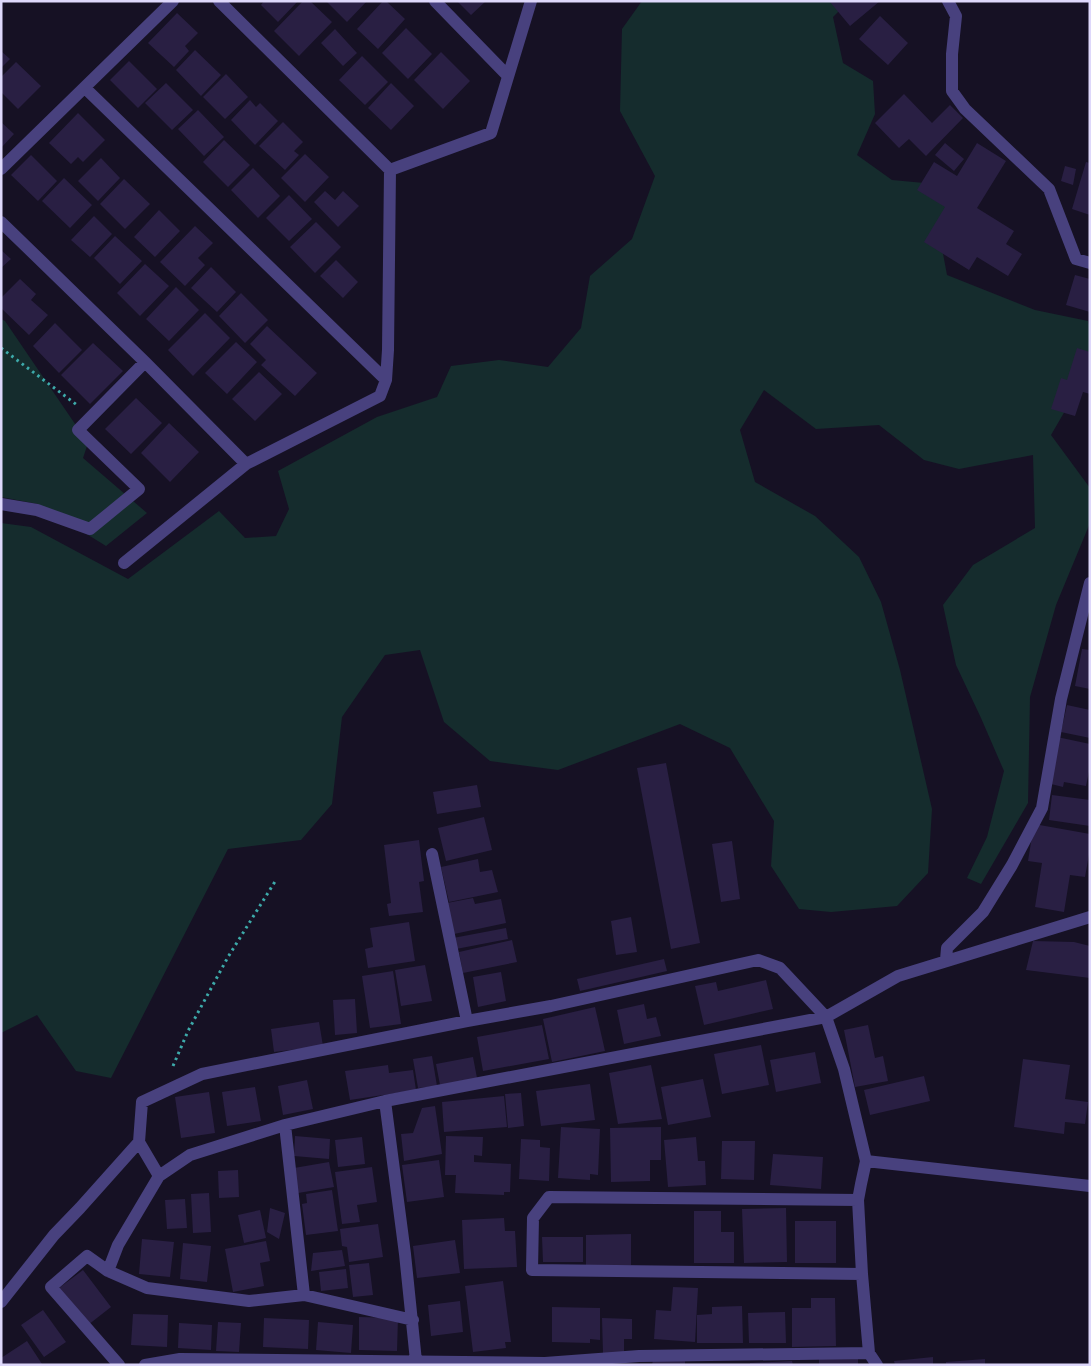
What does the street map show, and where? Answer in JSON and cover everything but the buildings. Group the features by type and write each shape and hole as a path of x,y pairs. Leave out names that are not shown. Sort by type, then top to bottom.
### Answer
{"street":[{"path":"1,170 173,1"},
{"path":"124,564 246,464 380,396 386,380 390,170 219,1"},
{"path":"435,1 508,76"},
{"path":"390,170 491,133 531,1"},
{"path":"948,1 956,16 952,54 952,91 965,109 1049,189 1076,259 1090,263"},
{"path":"85,88 386,380"},
{"path":"1,222 145,362 246,464"},
{"path":"1,504 37,510 90,528 139,489 78,430 145,362"},
{"path":"946,960 947,948 983,912 1012,865 1042,808 1061,699 1090,583"},
{"path":"432,854 468,1021"},
{"path":"108,1271 118,1245 159,1176 190,1155 285,1125 385,1101 826,1017 898,976 1090,917"},
{"path":"159,1176 139,1142 142,1102 202,1074 551,1006 758,960 780,968 826,1017 844,1069 866,1161 858,1200 869,1353 877,1365"},
{"path":"385,1101 413,1320 416,1361"},
{"path":"285,1125 304,1295"},
{"path":"1,1302 54,1235 139,1142"},
{"path":"866,1161 1090,1186"},
{"path":"858,1200 548,1196 533,1218 532,1270 862,1274"},
{"path":"119,1365 51,1287 87,1256 108,1271 147,1288 249,1301 304,1295 413,1320"},
{"path":"145,1365 180,1359 545,1364 869,1353"}],"path":[{"path":"1,348 92,416"},
{"path":"160,1094 188,1031 228,956 276,880"}],"green space":[{"path":"642,1 849,1 833,17 843,63 873,81 875,114 857,155 892,180 935,184 959,210 941,243 947,275 1035,310 1088,321 1090,328 1090,368 1051,435 1090,488 1090,523 1056,605 1030,697 1028,803 981,884 967,878 987,837 1004,771 956,665 943,605 973,565 1035,528 1033,455 959,469 924,460 879,425 816,429 764,390 740,430 755,482 815,516 859,557 881,602 900,670 932,809 928,873 897,906 831,912 799,909 771,866 774,821 730,748 680,724 558,770 490,761 444,722 420,650 385,655 342,717 332,804 301,840 228,849 111,1078 76,1071 37,1015 1,1033 1,523 31,527 128,579 219,511 245,538 276,536 289,509 278,471 377,417 437,397 451,366 499,360 548,367 581,328 590,276 632,239 655,176 620,111 622,29"},
{"path":"1,319 5,321 88,443 83,458 147,513 106,546 38,504 1,497"}]}
